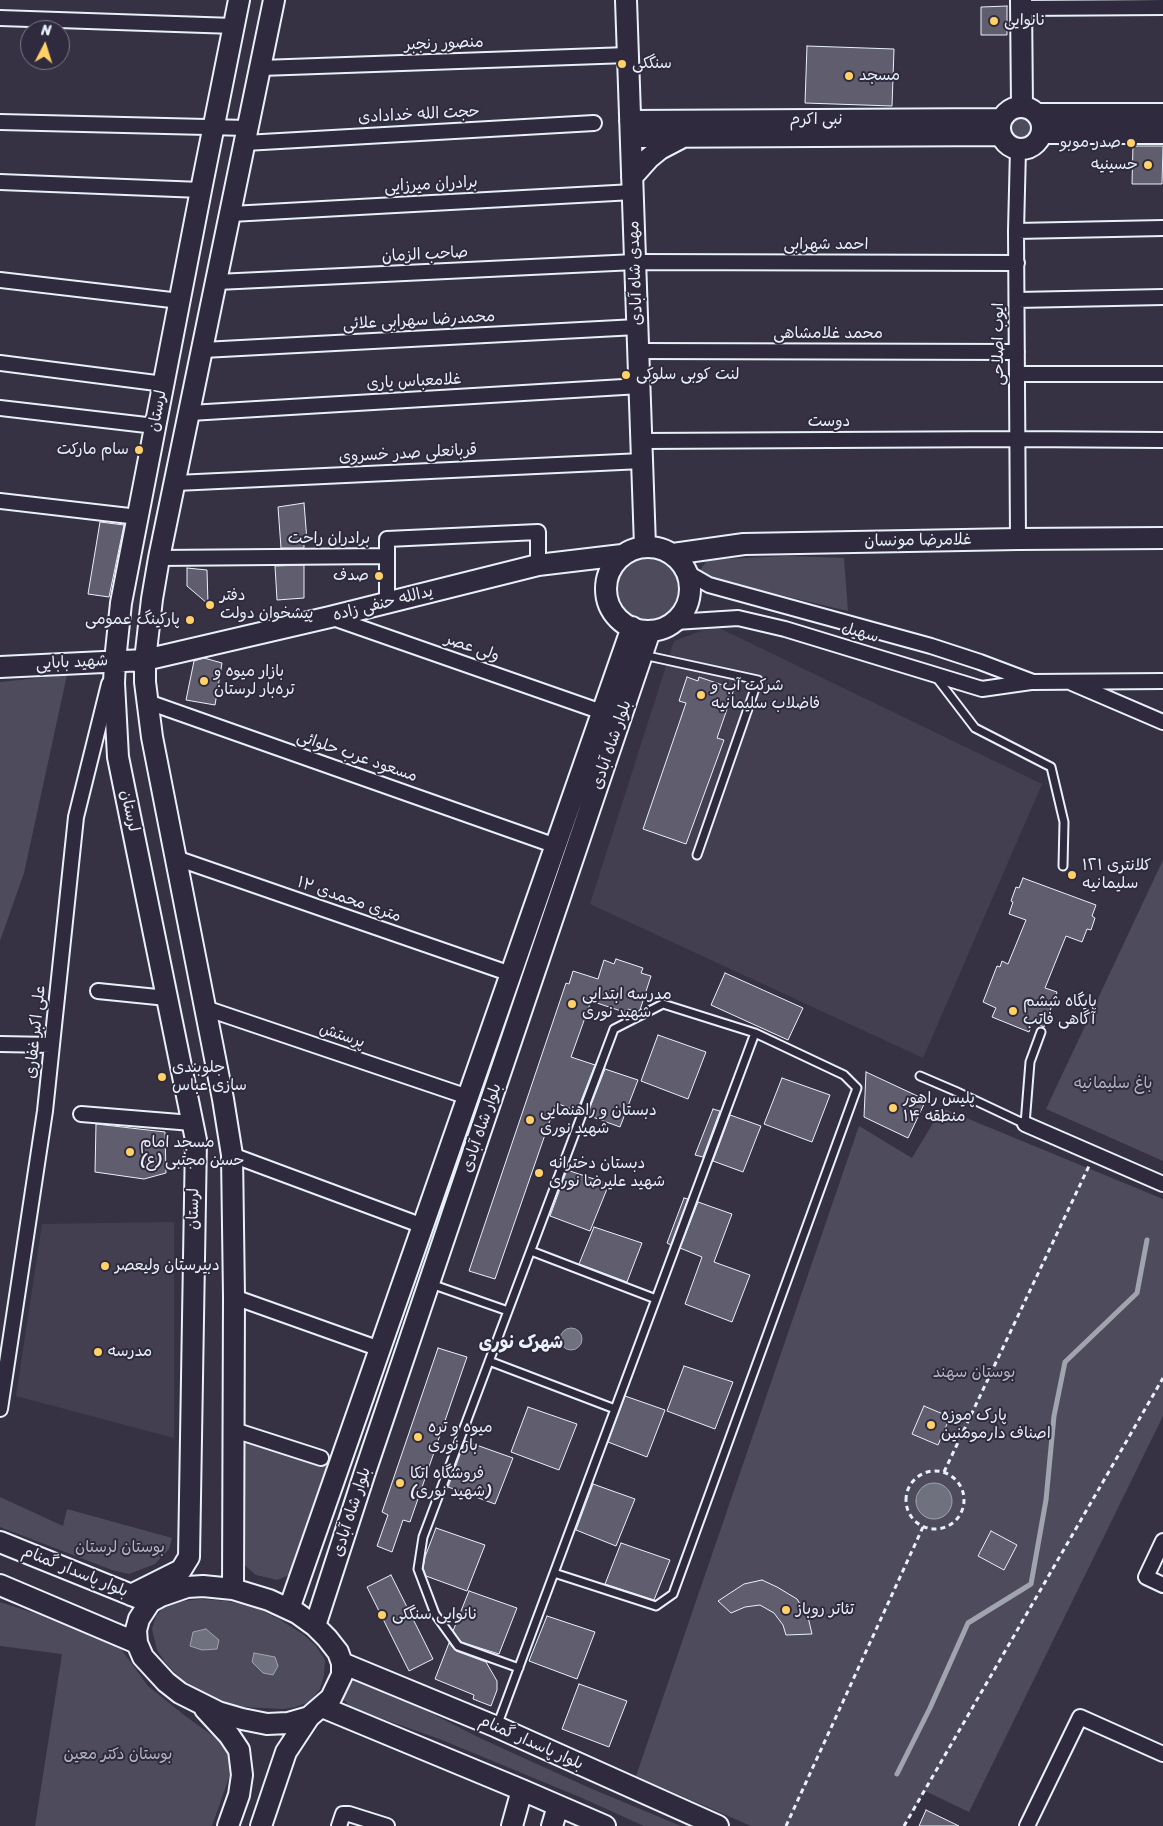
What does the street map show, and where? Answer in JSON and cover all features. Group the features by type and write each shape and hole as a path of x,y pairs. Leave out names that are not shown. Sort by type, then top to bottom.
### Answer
{"street":[{"name":"لرستان","path":"132,1595 181,1570 189,1557 196,1140 118,757 114,683 115,661 121,603 239,0"},
{"name":"لرستان","path":"233,1589 234,1297 232,1155 152,737 144,660 152,599 160,558 274,0"},
{"name":"مهدی شاه آبادی","path":"626,0 645,546"},
{"path":"1163,7 1021,4 1033,118 1035,144 1024,149 1018,149 1008,144 1002,127 1010,110 1033,118 1163,133"},
{"path":"0,18 234,26"},
{"name":"منصور رنجبر","path":"260,68 628,55"},
{"path":"1033,118 1163,114"},
{"name":"حجت الله خدادادی","path":"0,122 214,128 247,136 594,123"},
{"name":"نبی اکرم","path":"631,129 1002,127"},
{"name":"نبی اکرم","path":"631,129 682,137 1002,127"},
{"path":"633,184 655,154 682,137"},
{"name":"ایوب اصلاحی","path":"1018,149 1016,231 1018,539"},
{"path":"0,182 201,190"},
{"name":"برادران میرزایی","path":"231,214 633,184"},
{"path":"1016,231 1163,228"},
{"name":"احمد شهرابی","path":"635,262 1016,263"},
{"name":"صاحب الزمان","path":"217,282 635,262"},
{"path":"0,280 180,301"},
{"path":"1017,300 1163,297"},
{"name":"محمدرضا سهرابی علائی","path":"203,350 638,327"},
{"name":"محمد غلامشاهی","path":"638,351 1017,352"},
{"path":"0,363 164,384"},
{"path":"1017,374 1163,374"},
{"name":"غلامعباس یاری","path":"190,413 640,386"},
{"path":"0,408 156,426"},
{"name":"دوست","path":"642,451 1018,439 1163,440"},
{"name":"قربانعلی صدر خسروی","path":"176,483 642,451"},
{"path":"0,501 138,517"},
{"name":"برادران راحت","path":"160,558 387,556 387,540 538,532 538,565"},
{"name":"غلامرضا مونسان","path":"673,554 744,544 1163,538"},
{"path":"645,546 660,548 673,554 688,573 691,586 690,600 684,612 675,622 664,629 641,629 624,624 615,615 608,603 607,577 613,565 622,555 633,549 645,546"},
{"name":"یدالله حنفی زاده","path":"144,660 330,617 538,565 622,555"},
{"path":"387,556 387,603"},
{"name":"سهیل","path":"688,573 709,584 931,646 1033,682"},
{"name":"ولی عصر","path":"330,617 602,712"},
{"name":"سهیل","path":"675,622 738,618 785,629 982,688 1033,682 1066,681 1163,722"},
{"name":"بلوار شاه آبادی","path":"314,1626 642,654 641,629"},
{"name":"بلوار شاه آبادی","path":"289,1609 602,712 641,629"},
{"name":"شهید بابایی","path":"0,667 144,660"},
{"name":"علی اکبر غفاری","path":"0,1409 5,1347 44,1121 76,816 115,661"},
{"path":"1066,681 1163,681"},
{"name":"مسعود عرب حلوائی","path":"148,702 556,846"},
{"name":"۱۲ متری محمدی","path":"176,858 511,974"},
{"path":"98,991 167,998"},
{"name":"پرستش","path":"205,1008 468,1097"},
{"path":"0,1044 52,1045"},
{"path":"82,1114 192,1123"},
{"path":"1025,1124 1163,1184"},
{"path":"232,1155 423,1226"},
{"path":"234,1297 380,1348"},
{"path":"234,1430 321,1458"},
{"path":"1163,1541 1146,1577 1163,1585"},
{"name":"بلوار پاسدار گمنام","path":"0,1542 150,1602"},
{"path":"0,1585 137,1643"},
{"path":"261,1826 286,1752 316,1712 331,1698 338,1685 342,1675 342,1663 338,1652 314,1626 289,1609 269,1600 233,1589 203,1586 187,1587 173,1591 150,1602 139,1619 136,1630 137,1643 143,1657 166,1682 180,1693 198,1703 218,1712 267,1724 288,1723 316,1712 522,1790 605,1826"},
{"name":"بلوار پاسدار گمنام","path":"342,1663 497,1727 718,1826"},
{"path":"198,1703 230,1735 238,1750 242,1775 239,1795 228,1826"},
{"path":"1027,1826 1080,1717 1163,1754"},
{"path":"512,1826 522,1790"},
{"path":"552,1826 558,1806"},
{"path":"341,1820 349,1814 387,1826"}],"lane":[{"path":"642,654 758,680 697,855"},
{"path":"933,672 975,728 1051,767 1064,822 1063,866"},
{"path":"519,1668 458,1646 435,1614 418,1569 423,1537 614,1030 663,1004 755,1032 844,1075 857,1088 674,1594 656,1606 554,1573"},
{"path":"497,1727 755,1032"},
{"path":"920,1076 1025,1124 1030,1062 1041,1032"},
{"path":"531,1251 656,1299"},
{"path":"429,1283 508,1311"},
{"path":"489,1361 615,1409"}],"path":[{"path":"944,1472 1094,1154"},
{"path":"904,1826 1163,1378"},
{"path":"934,1470 944,1472 952,1476 959,1483 964,1501 962,1510 958,1518 950,1525 933,1529 923,1527 915,1522 909,1514 906,1494 909,1485 916,1477 925,1472 934,1470"},
{"path":"786,1826 923,1527"}],"shaded area":[{"name":"شرکت آب و فاضلاب سلیمانیه","path":"715,626 1042,784 923,1058 590,904 674,641"},
{"path":"174,1222 174,1438 16,1396 42,1224"}],"green space":[{"path":"1021,118 1028,121 1031,128 1028,135 1021,138 1014,135 1011,128 1014,121"},
{"path":"787,556 844,558 848,611 712,579 700,570 707,561"},
{"path":"643,557 655,557 672,566 679,577 681,589 679,601 672,612 655,621 643,621 631,616 622,607 617,595 617,583 622,571 631,562"},
{"path":"67,675 24,873 0,941 0,682"},
{"name":"باغ سلیمانیه","path":"1163,860 1163,1161 1046,1109"},
{"name":"بوستان سهند","path":"942,1108 1163,1199 1163,1416 969,1812 925,1791 904,1826 751,1826 636,1776 859,1126 912,1158"},
{"path":"238,1438 335,1469 295,1573 277,1580 256,1575 241,1562"},
{"name":"بوستان لرستان","path":"0,1497 63,1526 67,1509 172,1538 169,1549 155,1564 129,1574 112,1570 0,1527"},
{"path":"200,1599 252,1606 279,1619 304,1635 316,1646 325,1660 324,1675 320,1689 309,1702 296,1707 283,1709 243,1707 200,1691 184,1681 164,1661 157,1650 152,1629 156,1616 164,1607 177,1602"},
{"name":"بوستان دکتر معین","path":"0,1602 34,1613 121,1649 148,1686 227,1746 232,1769 212,1826 35,1826 62,1654 0,1646"},
{"path":"350,1672 482,1739 592,1789 681,1826 644,1826 442,1740 350,1707 340,1695"}],"water":[{"path":"571,1328 579,1331 582,1339 579,1347 571,1350 563,1347 560,1339 563,1331"},
{"path":"934,1483 947,1488 952,1501 947,1514 934,1519 921,1514 916,1501 921,1488"},
{"path":"206,1629 219,1640 217,1649 202,1650 190,1646 193,1632"},
{"path":"254,1653 275,1657 278,1666 273,1675 263,1673 252,1662"}],"building":[{"name":"نانوایی","path":"1007,6 1007,35 981,35 981,7"},
{"name":"مسجد","path":"807,46 894,49 892,106 805,103"},
{"name":"حسینیه","path":"1133,146 1163,146 1162,184 1132,184"},
{"path":"304,503 307,541 304,541 304,548 281,548 278,507"},
{"path":"100,522 124,525 109,597 88,594"},
{"path":"304,565 304,598 277,600 275,566"},
{"path":"187,568 207,570 208,604 187,586"},
{"name":"بازار میوه و تره‌بار لرستان","path":"204,658 222,663 215,705 186,700 194,661"},
{"path":"687,677 698,681 699,677 734,689 717,738 724,740 686,844 643,829 686,703 679,701"},
{"path":"1023,878 1096,905 1092,916 1095,918 1091,930 1087,929 1082,942 1066,936 1045,988 1057,992 1044,1027 1033,1022 1029,1032 992,1017 996,1008 983,1002 997,966 1000,967 1002,961 1008,964 1026,920 1009,914 1016,887 1019,888"},
{"path":"616,959 643,968 641,973 651,976 640,1010 637,1012 628,1009 627,1013 591,1001 571,1057 595,1065 577,1111 556,1103 495,1279 469,1271 566,983 569,984 573,971 598,979 604,960 614,964"},
{"path":"725,973 803,1008 788,1040 711,1005"},
{"path":"658,1035 706,1052 688,1099 641,1081"},
{"path":"605,1069 638,1080 620,1127 587,1115"},
{"name":"پلیس راهور منطقه ۱۴","path":"866,1072 926,1100 908,1138 864,1117"},
{"path":"782,1078 830,1095 812,1142 764,1124"},
{"path":"713,1109 720,1111 703,1157 695,1155"},
{"path":"730,1115 761,1126 743,1172 713,1161"},
{"name":"مسجد امام حسن مجتبی (ع)","path":"96,1124 165,1132 166,1173 144,1179 95,1172"},
{"path":"567,1170 609,1184 590,1231 550,1216"},
{"path":"684,1198 688,1199 671,1245 667,1243"},
{"path":"698,1202 732,1214 714,1262 750,1275 732,1322 685,1304 702,1257 680,1248"},
{"path":"594,1227 642,1243 627,1282 579,1264"},
{"path":"438,1348 467,1357 410,1522 403,1520 392,1552 377,1546 388,1515 382,1512"},
{"path":"684,1366 733,1382 715,1429 667,1411"},
{"path":"625,1396 665,1410 647,1457 608,1442"},
{"name":"پارک موزه اصناف دارمومنین","path":"924,1406 950,1417 938,1445 912,1434"},
{"path":"528,1407 577,1424 559,1470 511,1452"},
{"path":"465,1441 513,1458 495,1504 448,1487"},
{"path":"593,1484 635,1499 616,1546 576,1530"},
{"path":"436,1528 485,1545 467,1591 426,1576 423,1568 425,1557"},
{"path":"991,1531 1017,1545 1004,1570 978,1556"},
{"path":"621,1543 670,1560 654,1600 605,1584"},
{"path":"391,1575 433,1659 409,1671 367,1587"},
{"name":"تئاتر روباز","path":"762,1580 797,1599 808,1617 812,1634 786,1635 783,1625 774,1613 760,1605 745,1607 731,1613 718,1601 744,1584"},
{"path":"469,1591 517,1608 499,1654 461,1642 453,1631"},
{"path":"547,1616 595,1632 577,1679 529,1661"},
{"path":"449,1643 456,1651 486,1662 497,1681 497,1690 491,1706 473,1699 474,1695 435,1679"},
{"path":"579,1684 627,1701 609,1747 562,1729"},
{"path":"926,1810 959,1826 919,1826"}],"waterway":[{"path":"897,1774 930,1708 968,1623 1031,1584 1046,1500 1054,1416 1065,1362 1137,1293 1147,1240"}],"place":[{"name":"نانوایی","path":"994,21"},
{"name":"سنگکی","path":"622,64"},
{"name":"مسجد","path":"849,76"},
{"name":"صدر موبو","path":"1131,143"},
{"name":"حسینیه","path":"1148,165"},
{"name":"لنت کوبی سلوکی","path":"626,375"},
{"name":"سام مارکت","path":"139,450"},
{"name":"صدف","path":"379,576"},
{"name":"دفتر پیشخوان دولت","path":"210,605"},
{"name":"پارکینگ عمومی","path":"190,620"},
{"name":"بازار میوه و تره‌بار لرستان","path":"204,681"},
{"name":"شرکت آب و فاضلاب سلیمانیه","path":"701,695"},
{"name":"كلانتری ١٢١ سلیمانیه","path":"1072,875"},
{"name":"مدرسه ابتدایی شهید نوری","path":"572,1004"},
{"name":"پایگاه ششم آگاهی فاتب","path":"1013,1011"},
{"name":"جلوبندی سازی عباس","path":"162,1077"},
{"name":"پلیس راهور منطقه ۱۴","path":"893,1108"},
{"name":"دبستان و راهنمایی شهید نوری","path":"530,1120"},
{"name":"مسجد امام حسن مجتبی (ع)","path":"130,1152"},
{"name":"دبستان دخترانه شهید علیرضا نوری","path":"539,1173"},
{"name":"دبیرستان ولیعصر","path":"105,1266"},
{"name":"مدرسه","path":"98,1352"},
{"name":"پارک موزه اصناف دارمومنین","path":"931,1425"},
{"name":"میوه و تره بار نوری","path":"418,1437"},
{"name":"فروشگاه اتکا (شهید نوری)","path":"400,1483"},
{"name":"تئاتر روباز","path":"786,1610"},
{"name":"نانوایی سنگکی","path":"382,1615"}],"district":[{"name":"شهرک نوری","path":"521,1343"}]}
